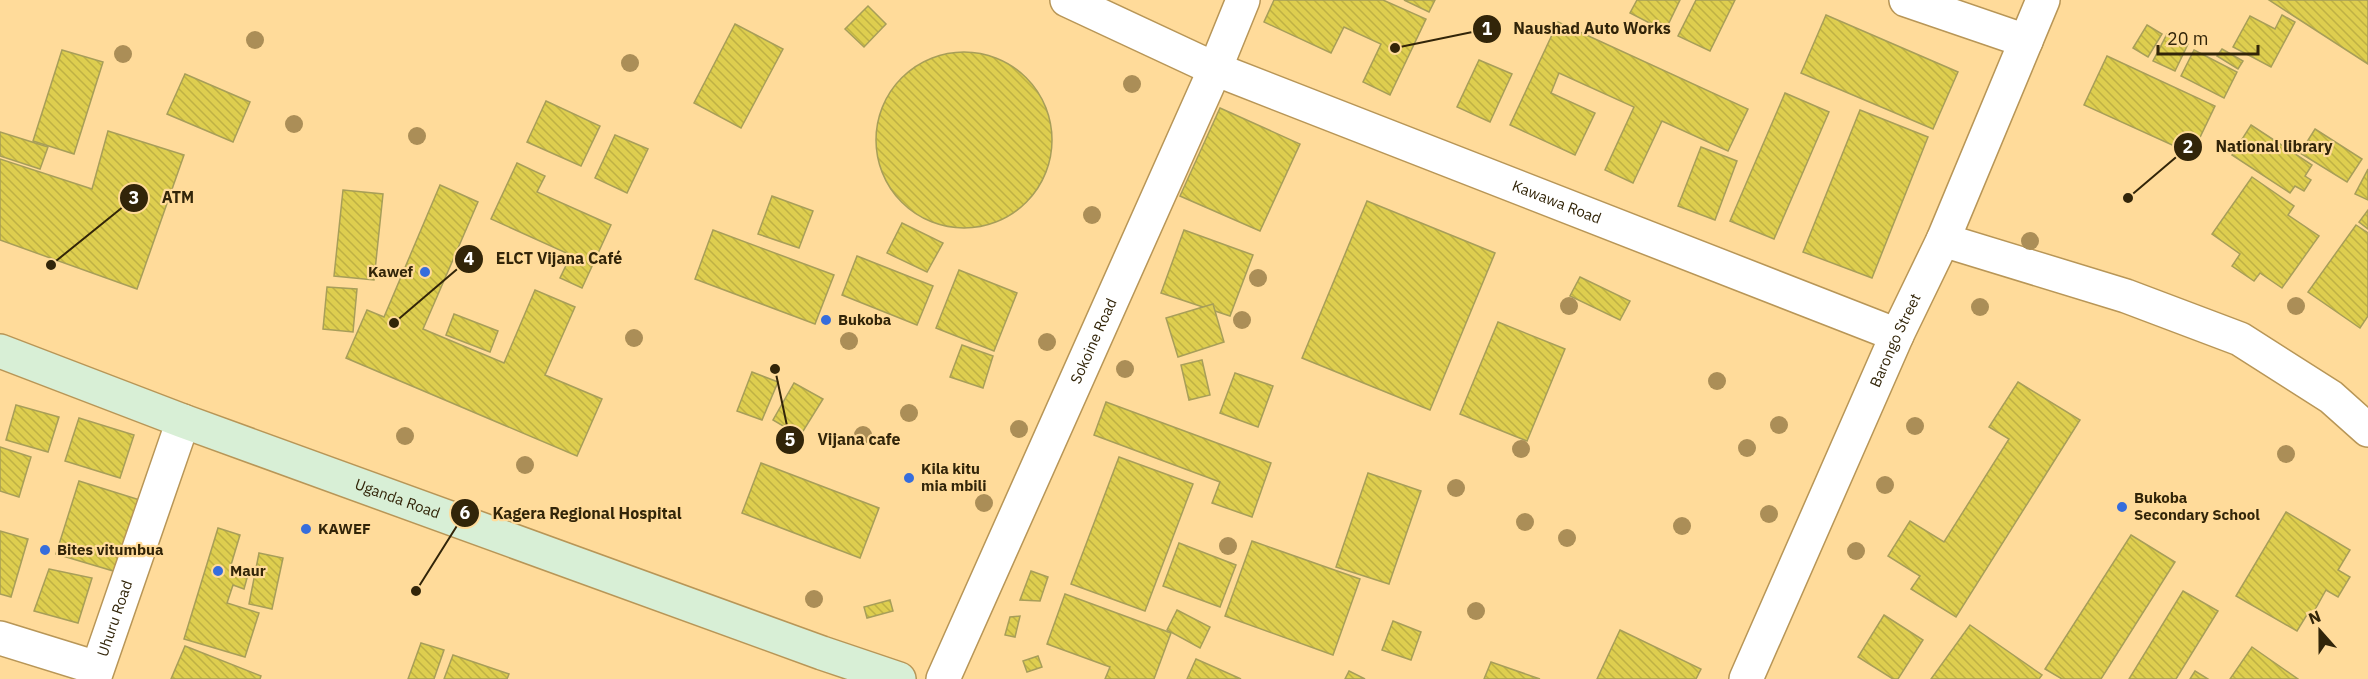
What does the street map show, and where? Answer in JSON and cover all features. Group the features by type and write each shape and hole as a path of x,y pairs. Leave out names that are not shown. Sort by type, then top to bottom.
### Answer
{"main road":[{"name":"Uganda Road","path":"0,351 183,421 899,679"}],"street":[{"name":"Kawawa Road","path":"1067,0 1215,69 1898,335"},
{"name":"Sokoine Road","path":"943,679 1215,69 1243,0"},
{"path":"1906,0 2026,41"},
{"name":"Barongo Street","path":"1746,679 1898,335 1943,240 2043,0"},
{"path":"1943,240 2126,296 2240,339 2331,397 2368,430"},
{"name":"Uhuru Road","path":"95,674 183,421"},
{"path":"0,638 95,674"}],"building":[{"path":"1274,0 1383,0 1426,19 1390,95 1363,82 1381,44 1344,27 1331,53 1264,22"},
{"path":"1404,0 1435,0 1429,12"},
{"path":"1637,0 1680,0 1665,31 1630,13"},
{"path":"1696,0 1735,0 1710,51 1678,36"},
{"path":"2269,0 2368,0 2368,64"},
{"path":"868,6 886,24 864,47 845,29"},
{"path":"1826,15 1958,72 1933,129 1801,73"},
{"path":"2282,15 2295,22 2271,67 2233,47 2250,16 2275,29"},
{"path":"1558,22 1748,109 1728,151 1662,121 1633,183 1605,170 1634,107 1559,73 1551,93 1595,113 1575,155 1510,125"},
{"path":"735,24 783,49 741,128 694,103"},
{"path":"2147,25 2162,34 2148,57 2133,48"},
{"path":"2167,34 2188,44 2175,71 2153,61"},
{"path":"2222,49 2243,61 2238,69 2217,56"},
{"path":"62,50 103,62 74,154 33,141"},
{"path":"2194,50 2237,72 2224,98 2181,76"},
{"path":"964,52 998,59 1013,67 1026,78 1037,91 1045,106 1052,140 1045,174 1037,189 1026,202 1013,213 998,221 964,228 930,221 915,213 902,202 891,189 883,174 876,140 883,106 891,91 902,78 915,67 930,59"},
{"path":"2107,56 2215,106 2192,154 2084,105"},
{"path":"1479,60 1512,74 1490,122 1457,107"},
{"path":"185,74 250,102 233,142 167,114"},
{"path":"1785,93 1829,112 1774,239 1730,221"},
{"path":"546,101 600,126 581,166 527,142"},
{"path":"1220,108 1300,144 1260,231 1180,196"},
{"path":"1860,110 1928,137 1872,278 1803,252"},
{"path":"2251,125 2312,165 2305,176 2311,180 2304,191 2295,186 2290,193 2232,155"},
{"path":"2315,129 2362,159 2347,182 2300,153"},
{"path":"108,131 184,155 137,289 0,240 0,159 92,189"},
{"path":"0,132 48,147 40,169 0,156"},
{"path":"615,135 648,149 627,193 595,178"},
{"path":"1701,147 1737,161 1715,220 1678,206"},
{"path":"517,163 545,176 537,192 611,225 582,288 560,278 571,255 491,219"},
{"path":"2368,169 2368,200 2355,194"},
{"path":"2252,177 2294,206 2288,215 2319,236 2282,288 2260,273 2254,281 2232,266 2240,254 2212,234"},
{"path":"440,185 478,202 423,329 504,363 535,290 575,307 545,375 602,399 577,456 346,358 367,310 384,317"},
{"path":"343,190 383,194 374,280 334,276"},
{"path":"772,196 813,211 799,248 758,234"},
{"path":"1367,201 1495,253 1430,410 1302,358"},
{"path":"2368,210 2368,229 2359,222"},
{"path":"902,223 943,243 927,272 887,253"},
{"path":"2356,225 2368,233 2368,316 2360,328 2308,292"},
{"path":"713,230 834,275 815,324 695,279"},
{"path":"1184,230 1253,255 1230,316 1161,293"},
{"path":"857,256 933,286 917,325 842,295"},
{"path":"959,270 1017,293 994,351 936,328"},
{"path":"1580,277 1630,301 1620,320 1570,296"},
{"path":"327,287 357,289 353,332 323,329"},
{"path":"1213,304 1224,342 1178,357 1166,318"},
{"path":"454,314 498,331 490,352 446,335"},
{"path":"1498,322 1565,349 1527,441 1460,414"},
{"path":"962,345 993,356 983,388 950,377"},
{"path":"1202,360 1210,395 1189,400 1181,365"},
{"path":"752,372 778,382 762,420 737,411"},
{"path":"1235,373 1273,386 1258,427 1220,413"},
{"path":"2018,382 2080,420 1956,617 1911,589 1920,576 1888,556 1910,521 1944,542 2009,439 1989,427"},
{"path":"794,383 823,399 800,436 773,420"},
{"path":"1106,402 1271,463 1252,517 1212,503 1220,482 1094,435"},
{"path":"16,405 59,417 48,452 6,440"},
{"path":"79,418 134,435 120,478 65,461"},
{"path":"0,447 31,457 19,497 0,491"},
{"path":"1119,457 1193,484 1145,611 1071,584"},
{"path":"761,463 879,508 860,558 742,513"},
{"path":"1368,473 1421,491 1389,584 1336,567"},
{"path":"79,481 143,501 120,573 56,554"},
{"path":"2286,512 2350,550 2338,570 2350,577 2338,597 2326,590 2312,615 2308,613 2297,631 2236,596"},
{"path":"218,528 240,535 231,565 249,571 244,589 233,585 227,603 259,613 245,657 184,639"},
{"path":"0,531 28,539 11,597 0,594"},
{"path":"2131,535 2175,562 2101,679 2062,679 2045,669"},
{"path":"1252,541 1360,579 1333,655 1225,616"},
{"path":"1179,543 1236,565 1220,607 1163,586"},
{"path":"259,553 283,558 272,609 249,604"},
{"path":"49,569 92,578 78,623 34,611"},
{"path":"1031,571 1048,577 1040,601 1020,600"},
{"path":"2183,591 2218,611 2176,679 2129,679"},
{"path":"1065,594 1171,633 1154,679 1105,679 1110,667 1047,644"},
{"path":"890,600 893,611 867,618 864,607"},
{"path":"1177,610 1210,627 1200,648 1167,630"},
{"path":"1884,615 1923,640 1898,679 1893,679 1858,657"},
{"path":"1020,616 1015,637 1005,635 1010,617"},
{"path":"1393,621 1421,632 1411,660 1382,650"},
{"path":"1970,625 2042,675 2039,679 1931,679"},
{"path":"1620,630 1701,669 1696,679 1597,679"},
{"path":"421,643 444,650 434,679 408,679"},
{"path":"185,646 261,676 260,679 171,679"},
{"path":"2252,647 2298,679 2230,679"},
{"path":"453,655 509,674 507,679 444,679"},
{"path":"1038,656 1042,667 1027,672 1023,661"},
{"path":"1196,659 1241,679 1187,679"},
{"path":"1491,662 1540,679 1484,679"},
{"path":"1349,671 1365,679 1345,679"},
{"path":"2195,671 2208,679 2190,679"}],"place":[{"name":"Naushad Auto Works","path":"1395,48"},
{"name":"National library","path":"2128,198"},
{"name":"ATM","path":"51,265"},
{"name":"Kawef","path":"425,272"},
{"name":"Bukoba","path":"826,320"},
{"name":"ELCT Vijana Café","path":"394,323"},
{"name":"Vijana cafe","path":"775,369"},
{"name":"Kila kitu mia mbili","path":"909,478"},
{"name":"Bukoba Secondary School","path":"2122,507"},
{"name":"KAWEF","path":"306,529"},
{"name":"Bites vitumbua","path":"45,550"},
{"name":"Maur","path":"218,571"},
{"name":"Kagera Regional Hospital","path":"416,591"}]}
